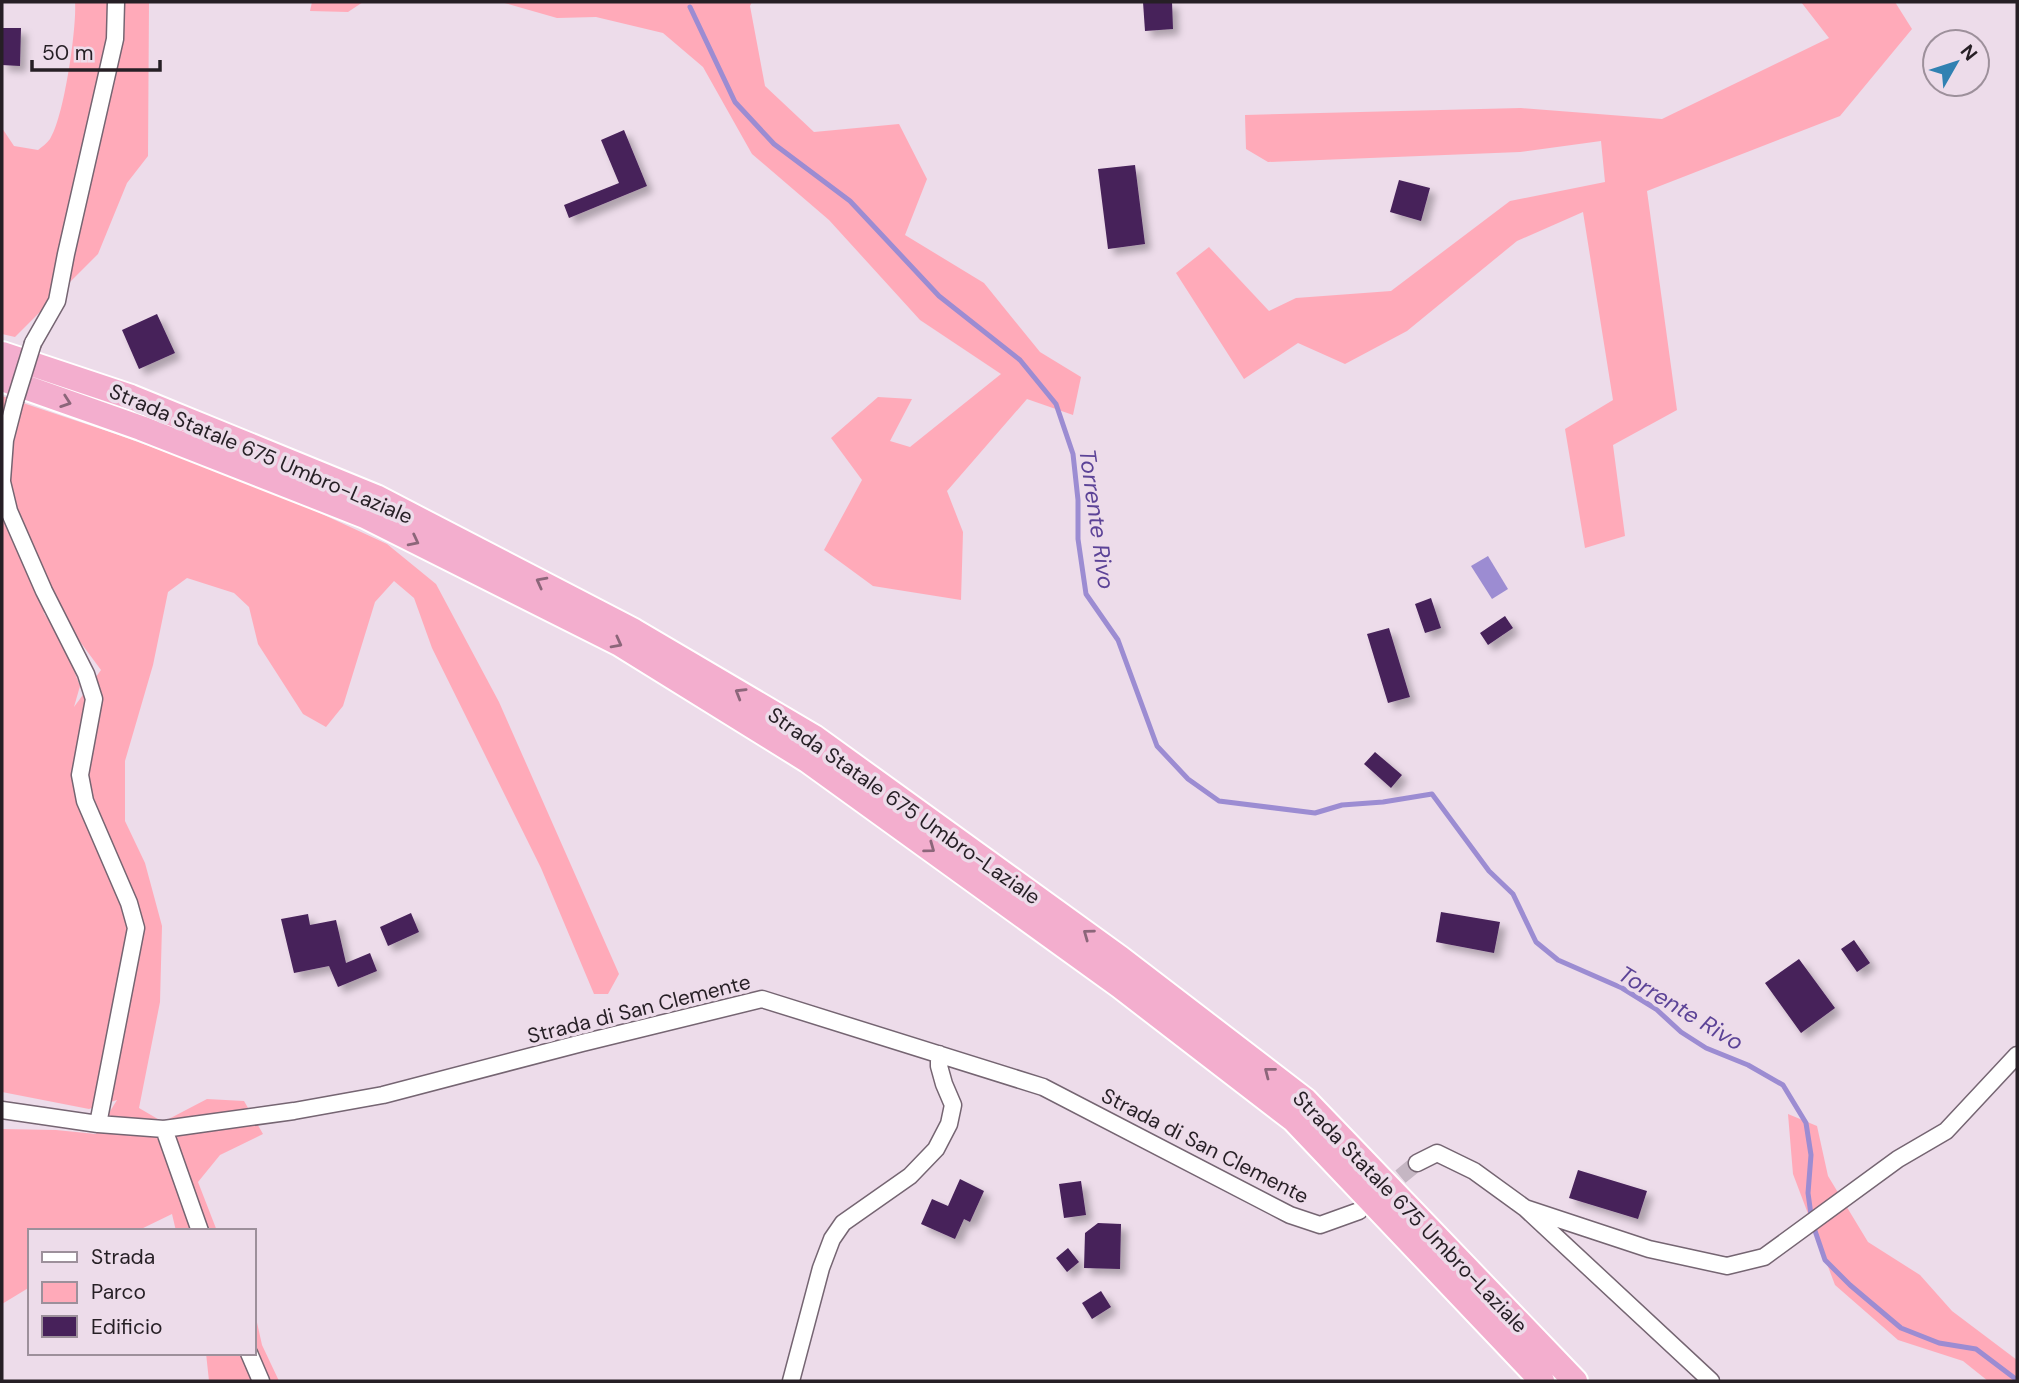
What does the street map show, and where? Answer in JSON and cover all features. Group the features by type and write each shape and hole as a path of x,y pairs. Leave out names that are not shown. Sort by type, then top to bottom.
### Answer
{"highway":[{"name":"Strada Statale 675 Umbro-Laziale","path":"2,354 131,397 376,496 634,631 814,737 1120,958 1305,1100 1575,1381"},
{"name":"Strada Statale 675 Umbro-Laziale","path":"2,379 142,428 365,516 620,645 807,760 1120,986 1294,1120 1542,1381"}],"street":[{"path":"98,1124 136,928 129,903 85,800 80,775 94,699 81,663 44,591 9,511 2,481 5,440 15,401 33,343 57,301 115,39 116,2"},
{"name":"Strada di San Clemente","path":"2,1110 98,1124 164,1129 294,1111 383,1095 762,999 1043,1087 1290,1215 1320,1225 1359,1211"},
{"path":"791,1381 821,1268 838,1231 843,1223 910,1176 936,1149 949,1124 953,1105 939,1066 939,1054"},
{"path":"1525,1208 1649,1249 1727,1266 1764,1257 1898,1159 1946,1131 2017,1055"},
{"path":"164,1129 199,1229"},
{"path":"1417,1163 1437,1153 1474,1171 1525,1208 1711,1381"},
{"path":"250,1355 261,1381"}],"green space":[{"path":"75,2 149,3 148,156 127,183 98,254 15,337 2,334 2,128 14,146 38,150 50,139 60,112 68,72"},
{"path":"312,2 363,2 348,12 310,11"},
{"path":"501,2 752,2 750,6 765,86 814,132 899,124 927,179 905,235 984,283 1040,352 1081,377 1073,415 1027,399 947,491 963,532 961,600 873,586 824,550 862,480 831,438 878,397 912,399 890,441 910,447 1001,374 920,320 829,220 752,154 703,67 663,33 596,17 557,18"},
{"path":"1801,2 1895,2 1912,29 1840,116 1647,191 1677,410 1613,445 1625,536 1585,548 1565,429 1613,400 1583,212 1517,241 1407,331 1345,364 1298,343 1244,379 1176,273 1209,247 1269,311 1296,298 1391,291 1510,201 1605,182 1601,141 1520,152 1268,162 1246,149 1245,115 1521,108 1662,119 1829,38"},
{"path":"2,396 270,490 387,544 436,584 499,702 619,974 608,994 594,994 541,868 432,648 414,598 394,581 375,602 343,706 326,727 303,714 258,644 249,607 234,593 187,578 168,592 153,665 125,761 125,821 145,863 162,926 160,1002 139,1108 163,1122 207,1099 244,1101 263,1134 220,1155 198,1182 216,1229 176,1229 172,1214 141,1229 28,1229 28,1288 2,1304 2,1129 96,1134 117,1100 89,1109 2,1092","holes":["43,612 78,639 101,670 74,707 80,686 62,640"]},
{"path":"1788,1114 1817,1126 1828,1176 1868,1242 1920,1275 1952,1311 2017,1360 2017,1381 1988,1381 1963,1361 1898,1340 1835,1285 1793,1174"},
{"path":"256,1318 262,1345 279,1381 209,1381 206,1355 256,1355"}],"shaded area":[{"path":"1488,556 1508,589 1492,599 1471,566"}],"building":[{"path":"1143,2 1172,2 1173,29 1145,31"},
{"path":"2,28 21,28 20,66 2,65"},
{"path":"624,130 647,186 569,218 564,205 619,183 601,140"},
{"path":"1135,165 1145,244 1108,249 1098,169"},
{"path":"1399,180 1430,188 1421,221 1390,212"},
{"path":"157,314 175,353 139,369 122,330"},
{"path":"1431,598 1441,628 1425,633 1415,604"},
{"path":"1505,616 1513,628 1488,645 1480,633"},
{"path":"1389,628 1410,697 1388,703 1367,634"},
{"path":"1375,752 1402,775 1391,788 1364,764"},
{"path":"1441,912 1500,922 1494,953 1436,942"},
{"path":"411,913 419,932 388,946 380,927"},
{"path":"308,914 310,925 336,920 346,963 370,953 377,971 338,987 329,966 294,973 281,919"},
{"path":"1854,940 1870,963 1857,972 1841,949"},
{"path":"1799,959 1835,1008 1801,1033 1765,983"},
{"path":"1578,1170 1647,1191 1638,1219 1569,1198"},
{"path":"960,1179 984,1191 970,1222 964,1219 955,1239 921,1224 932,1199 948,1206"},
{"path":"1081,1181 1086,1215 1064,1218 1059,1184"},
{"path":"1098,1223 1121,1224 1120,1269 1084,1268 1085,1233"},
{"path":"1068,1248 1079,1262 1067,1272 1056,1258"},
{"path":"1101,1291 1111,1307 1092,1319 1082,1303"}],"waterway":[{"name":"Torrente Rivo","path":"690,7 735,102 774,144 850,201 939,296 1020,360 1056,404 1073,454 1078,500 1078,539 1086,594 1118,640 1157,746 1188,779 1219,801 1315,813 1342,805 1432,794 1489,871 1513,894 1536,942 1558,960 1622,988 1656,1009 1681,1032 1706,1048 1748,1065 1783,1085 1806,1123 1811,1155 1808,1193 1812,1222 1825,1260 1901,1328 1939,1343 1976,1349 2017,1380"}],"tunnel":[{"path":"1382,1192 1417,1163"}]}
